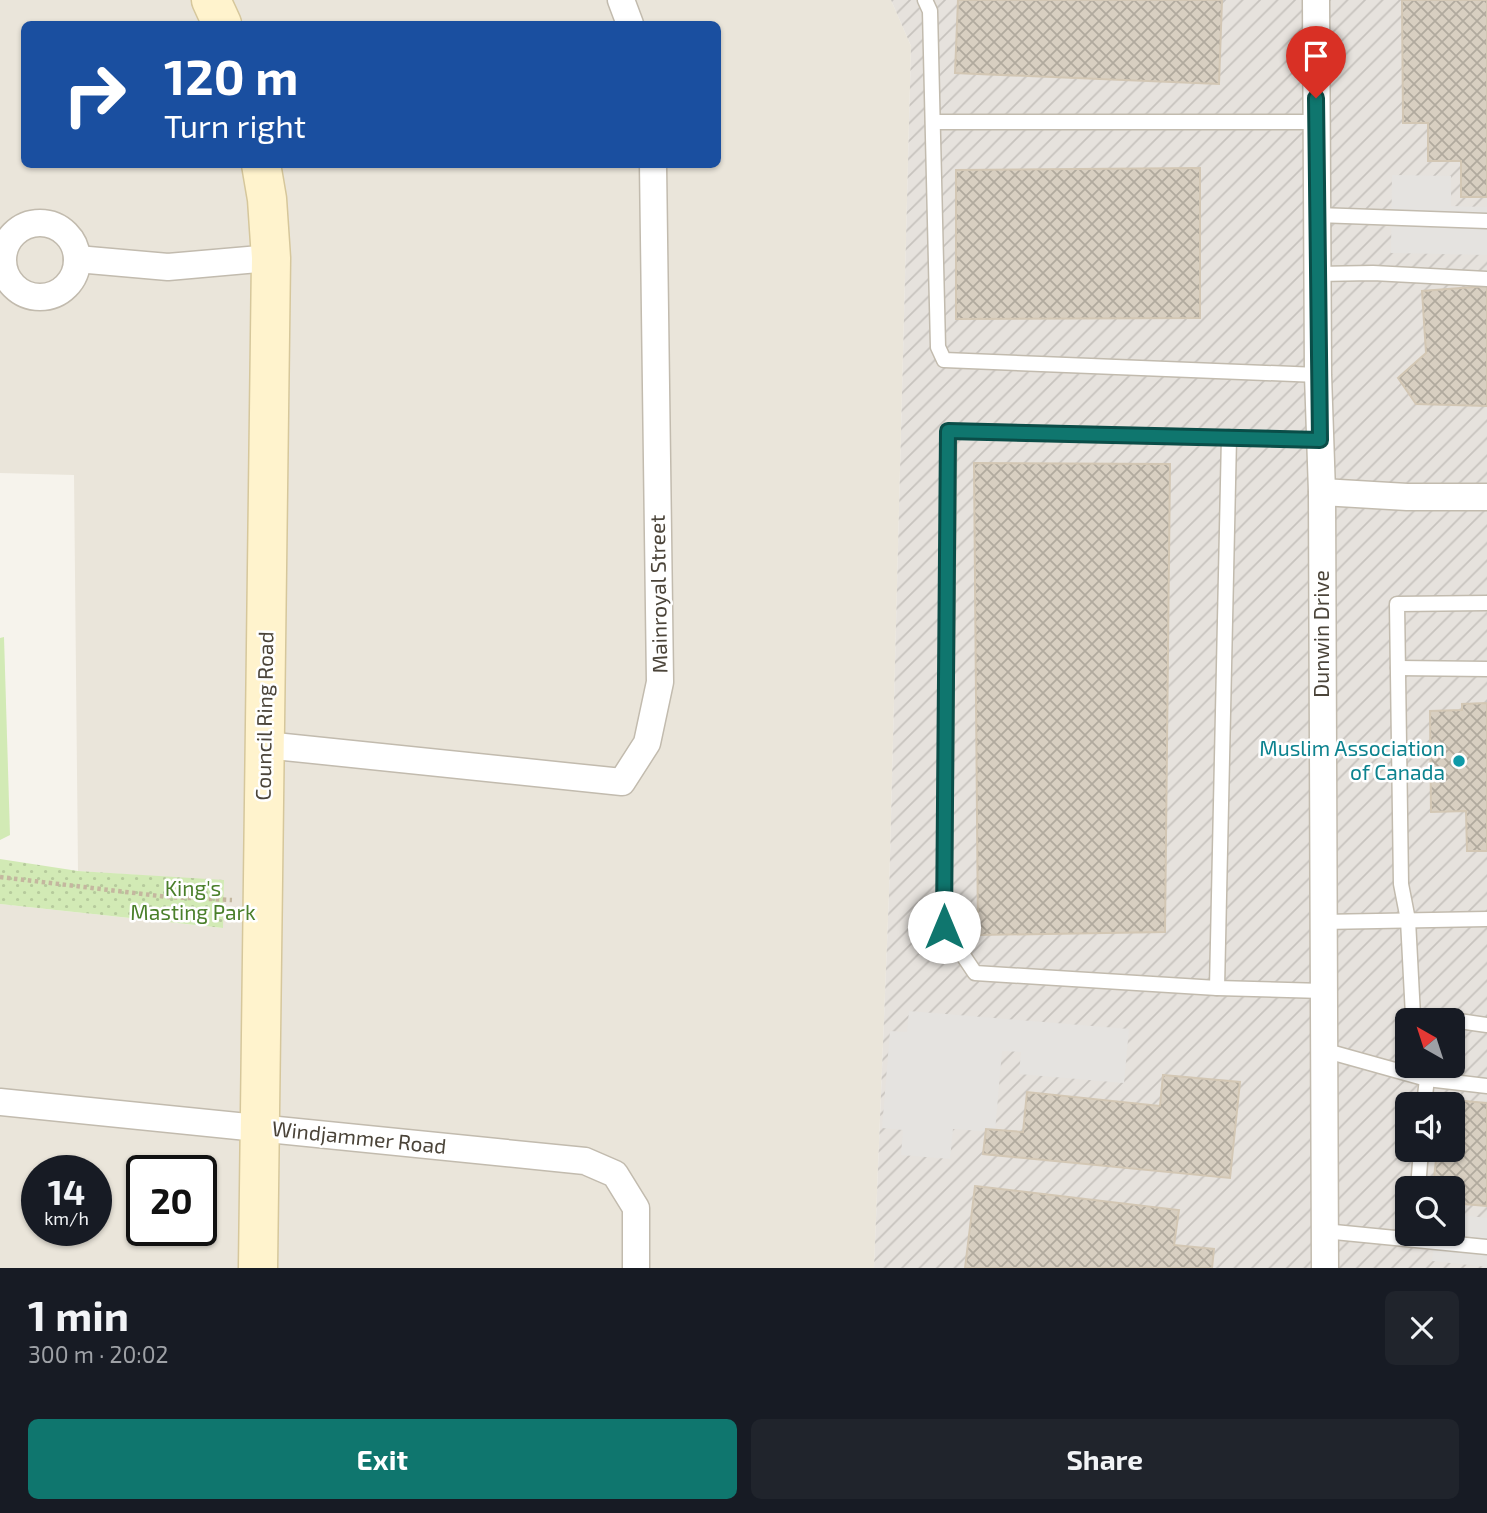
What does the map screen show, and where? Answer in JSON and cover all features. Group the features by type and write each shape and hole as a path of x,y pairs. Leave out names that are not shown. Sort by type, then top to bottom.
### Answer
{"street":[{"path":"211,0 221,21"},
{"path":"621,0 629,21"},
{"name":"Dunwin Drive","path":"1316,0 1318,375 1322,492 1325,1268"},
{"name":"Council Ring Road","path":"258,1268 271,258 262,168"},
{"name":"Mainroyal Street","path":"265,744 622,782 647,743 660,682 653,168"},
{"path":"77,259 168,267 271,258"},
{"path":"1322,492 1487,497"},
{"name":"Windjammer Road","path":"0,1102 585,1161 615,1174 636,1208 636,1268"}],"lane":[{"path":"925,0 930,11 938,347 944,360 1318,375"},
{"path":"933,122 1316,122"},
{"path":"1317,215 1487,221"},
{"path":"1317,274 1373,273 1487,278"},
{"path":"1320,440 948,431 944,927 975,973 1217,988 1323,991"},
{"path":"1217,988 1229,437"},
{"path":"1413,1008 1409,920 1401,884 1397,604 1487,603"},
{"path":"1398,668 1487,669"},
{"path":"1322,922 1487,919"},
{"path":"1465,1022 1487,1025"},
{"path":"1323,1050 1427,1079 1487,1086"},
{"path":"1425,1092 1427,1079"},
{"path":"1324,1231 1395,1236"},
{"path":"1465,1244 1487,1247"}],"path":[{"path":"0,877 168,897 262,902"}],"shaded area":[{"path":"0,0 891,0 911,46 889,894 874,1268 0,1268 0,904 222,928 224,881 78,871 74,475 0,473"},
{"path":"891,0 1487,0 1487,1268 874,1268 889,894 911,46"},
{"path":"1392,175 1451,176 1451,206 1487,207 1487,255 1391,253"},
{"path":"909,1011 1129,1029 1124,1083 1019,1074 1021,1052 1002,1051 995,1132 953,1129 950,1159 901,1155 903,1130 882,1128 890,1031 907,1032"},
{"path":"1465,1215 1487,1218 1487,1267 1432,1261 1434,1246 1465,1246"}],"green space":[{"path":"4,637 10,835 0,840 0,638"},
{"name":"King's Masting Park","path":"0,859 78,871 224,880 223,928 0,904"}],"building":[{"path":"958,0 1222,0 1219,84 955,73"},
{"path":"1402,0 1487,0 1487,197 1461,197 1461,161 1428,161 1428,123 1403,123"},
{"path":"1200,168 1200,318 956,319 956,170"},
{"path":"1487,286 1487,406 1416,404 1398,378 1426,353 1422,291"},
{"path":"974,463 1170,464 1165,932 978,935"},
{"name":"Muslim Association of Canada","path":"1487,703 1487,851 1467,851 1466,811 1431,812 1430,711 1462,710 1462,704"},
{"path":"1163,1075 1240,1082 1230,1178 983,1154 986,1129 1023,1132 1027,1092 1160,1106"},
{"path":"1465,1101 1487,1103 1487,1206 1465,1204 1465,1176 1434,1176 1436,1162 1465,1162"},
{"path":"975,1186 1179,1210 1174,1245 1214,1249 1212,1268 965,1268"}],"place":[{"name":"Muslim Association of Canada","path":"1459,761"}],"route":[{"path":"944,927 948,431 1320,440 1316,98"}]}
